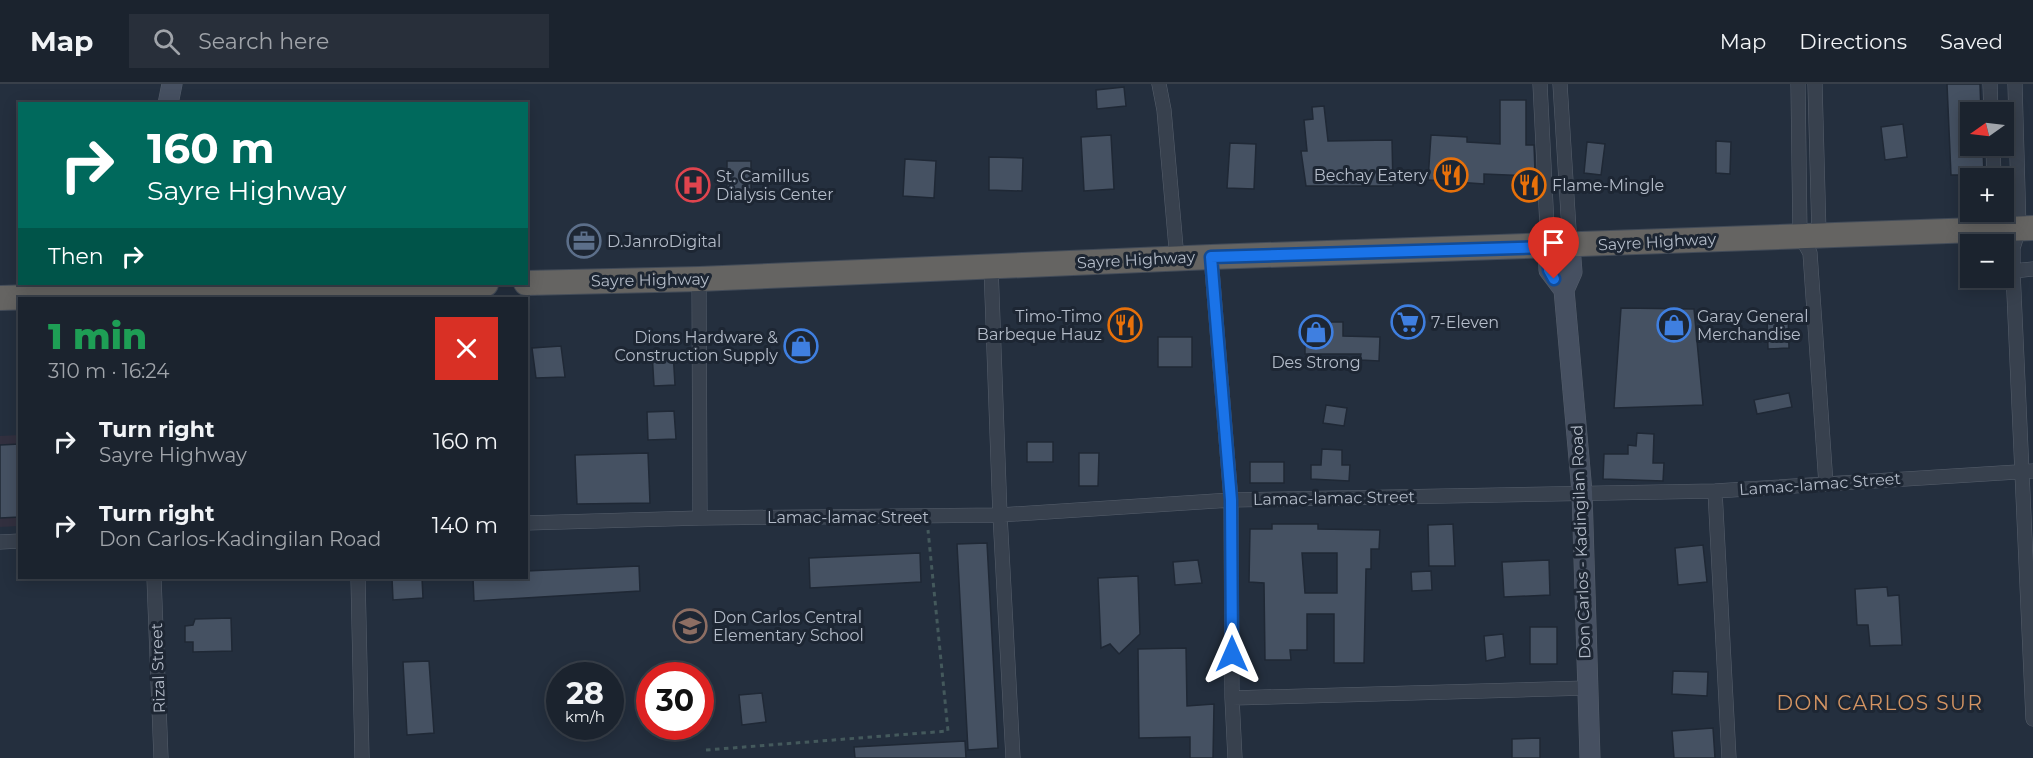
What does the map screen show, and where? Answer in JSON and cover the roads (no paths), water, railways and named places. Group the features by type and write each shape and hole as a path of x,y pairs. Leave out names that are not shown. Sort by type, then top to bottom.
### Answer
{"highway":[{"name":"Sayre Highway","path":"528,283 699,279 1211,257 1810,241 2012,229"},
{"path":"24,297 144,292 345,292 468,285"},
{"path":"0,298 18,297"}],"main road":[{"path":"168,102 172,84"},
{"name":"Don Carlos - Kadingilan Road","path":"1559,247 1572,272 1564,290 1582,492 1590,758"}],"street":[{"path":"1159,84 1164,110 1177,259"},
{"path":"1540,84 1559,247"},
{"path":"1559,247 1560,84"},
{"path":"1798,84 1826,484"},
{"path":"1810,241 1815,84"},
{"path":"1990,84 1991,102"},
{"path":"2012,229 2015,84"},
{"path":"1211,257 1231,500 1232,698 1235,758"},
{"path":"991,267 1000,515 1013,758"},
{"path":"2014,271 2033,269"},
{"path":"699,279 700,518"},
{"path":"2014,285 2027,472 2033,719"},
{"name":"Lamac-lamac Street","path":"528,523 700,518 1000,515 1231,500 1715,491 2027,472"},
{"path":"1715,491 1729,758"},
{"path":"0,542 18,541"},
{"name":"Rizal Street","path":"154,579 161,758"},
{"path":"358,579 363,758"},
{"path":"1232,698 1587,688"}],"place":[{"name":"Bechay Eatery","path":"1451,175"},
{"name":"St. Camillus Dialysis Center","path":"693,185"},
{"name":"Flame-Mingle","path":"1529,185"},
{"name":"D.JanroDigital","path":"584,241"},
{"name":"7-Eleven","path":"1408,322"},
{"name":"Timo-Timo Barbeque Hauz","path":"1125,325"},
{"name":"Garay General Merchandise","path":"1674,325"},
{"name":"Des Strong","path":"1316,332"},
{"name":"Dions Hardware & Construction Supply","path":"801,346"},
{"name":"Don Carlos Central Elementary School","path":"690,626"}],"district":[{"name":"DON CARLOS SUR","path":"1880,703"}]}
